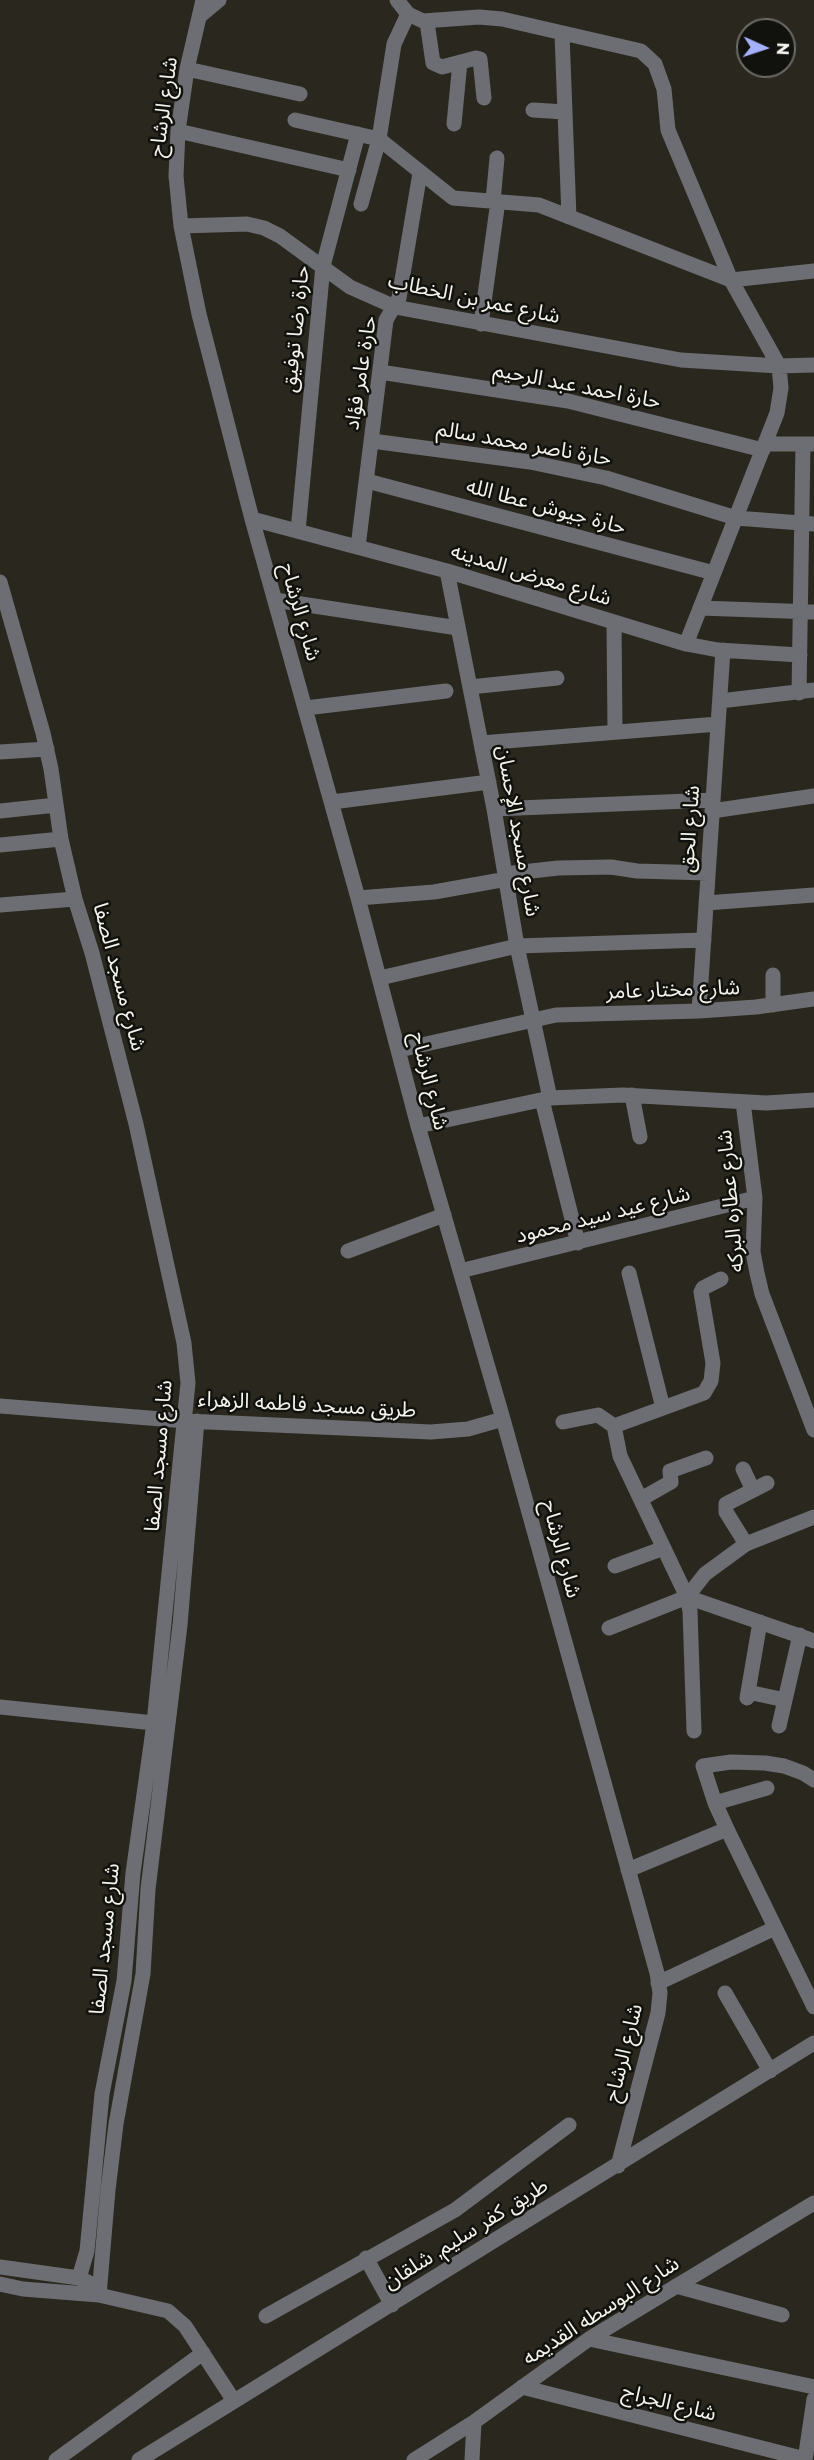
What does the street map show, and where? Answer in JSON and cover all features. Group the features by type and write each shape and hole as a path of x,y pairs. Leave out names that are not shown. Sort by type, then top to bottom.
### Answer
{"street":[{"path":"202,7 219,0"},
{"path":"403,5 419,21 491,18 641,51 655,64 664,89 668,130 731,280 779,366 781,388 777,413 686,644"},
{"path":"361,204 379,139 394,44 403,5"},
{"name":"شارع الرشاح","path":"202,7 188,69 178,131 176,176 181,226 199,314 252,519 332,802 418,1126 503,1419 658,1983 658,2013 618,2166"},
{"path":"427,22 433,63 442,67 480,58 491,74 484,98"},
{"path":"562,34 569,217"},
{"path":"454,124 460,62"},
{"path":"188,69 300,94"},
{"path":"533,110 565,112"},
{"path":"295,120 379,139 453,198 539,205 731,280 814,272"},
{"path":"178,131 348,170"},
{"name":"حارة رضا توفيق","path":"298,531 323,266 358,134"},
{"path":"482,324 496,201 497,158"},
{"name":"حارة عامر فؤاد","path":"358,547 386,320 399,298 420,173"},
{"name":"شارع عمر بن الخطاب","path":"181,226 247,224 264,228 280,236 350,287 376,301 395,307 681,360 779,366 814,365"},
{"name":"حارة احمد عبد الرحيم","path":"380,372 568,401 764,447 808,444"},
{"name":"حارة ناصر محمد سالم","path":"372,441 530,462 606,478 736,518 808,524"},
{"path":"720,701 807,691 800,655 807,612 808,444"},
{"name":"حارة جيوش عطا الله","path":"367,481 714,573"},
{"name":"شارع معرض المدينه","path":"252,519 447,571 686,644 723,650 800,655"},
{"name":"شارع مسجد الإحسان","path":"447,571 482,743 546,1099 578,1243"},
{"name":"شارع مسجد الصفا","path":"0,582 5,623 47,749 61,839 75,899 92,953 136,1124 184,1343 191,1421 180,1625 148,1889 143,1974 116,2124 99,2295"},
{"path":"275,600 458,628"},
{"path":"700,608 807,612"},
{"path":"614,622 615,732"},
{"name":"شارع الحق","path":"699,1011 723,650"},
{"path":"470,687 557,678"},
{"path":"306,708 446,691"},
{"path":"482,743 718,724"},
{"path":"0,752 47,749"},
{"path":"332,802 489,782"},
{"path":"494,808 713,805 814,796"},
{"path":"0,811 56,805"},
{"path":"0,845 61,839"},
{"path":"358,898 434,892 558,868 611,867 637,871 708,873"},
{"path":"706,903 814,895"},
{"path":"0,905 75,899"},
{"path":"380,978 517,945 704,940"},
{"path":"773,975 773,1005"},
{"name":"شارع مختار عامر","path":"399,1050 533,1018 561,1014 699,1011 814,999"},
{"path":"632,1095 640,1137"},
{"path":"418,1126 546,1099 632,1095 743,1102 814,1100"},
{"name":"شارع عطاره البركه","path":"743,1102 755,1198 753,1252 757,1273 762,1294 811,1413 814,1430"},
{"name":"شارع عيد سيد محمود","path":"460,1271 755,1198"},
{"path":"348,1251 444,1215"},
{"path":"629,1274 663,1408"},
{"path":"614,1426 704,1393 711,1381 712,1363 701,1292 703,1288 721,1279"},
{"name":"طريق مسجد فاطمه الزهراء","path":"0,1406 191,1421 431,1432 468,1429 503,1419"},
{"path":"563,1422 597,1415 614,1426 620,1456 687,1597 692,1630 694,1731"},
{"name":"شارع مسجد الصفا","path":"79,2278 87,2251 102,2094 124,1981 133,1873 191,1421"},
{"path":"641,1499 671,1482 670,1471 706,1458"},
{"path":"742,1469 753,1490"},
{"path":"746,1544 726,1512 726,1504 767,1483"},
{"path":"609,1628 687,1597 705,1574 746,1544 814,1516"},
{"path":"615,1566 664,1548"},
{"path":"687,1597 807,1638 785,1700 779,1726"},
{"path":"760,1622 748,1695 785,1700"},
{"path":"0,1707 154,1723"},
{"path":"814,1780 784,1766 765,1763 731,1762 703,1766 727,1830 814,2007"},
{"path":"715,1803 767,1788"},
{"path":"628,1870 727,1830"},
{"path":"658,1983 775,1928"},
{"path":"725,1993 770,2071"},
{"name":"طريق كفر سليم, شلقان","path":"139,2460 814,2043"},
{"path":"266,2316 455,2210 569,2125"},
{"name":"شارع البوسطه القديمه","path":"414,2460 474,2422 589,2339 814,2203"},
{"path":"366,2258 392,2305"},
{"path":"0,2267 79,2278 95,2288 99,2295"},
{"path":"0,2284 22,2289 99,2295 168,2311 184,2326 234,2401"},
{"path":"676,2286 782,2315"},
{"path":"589,2339 814,2387"},
{"path":"56,2460 203,2354"},
{"name":"شارع الجراج","path":"522,2387 808,2456"},
{"path":"808,2456 813,2409"},
{"path":"472,2460 474,2422"}]}
